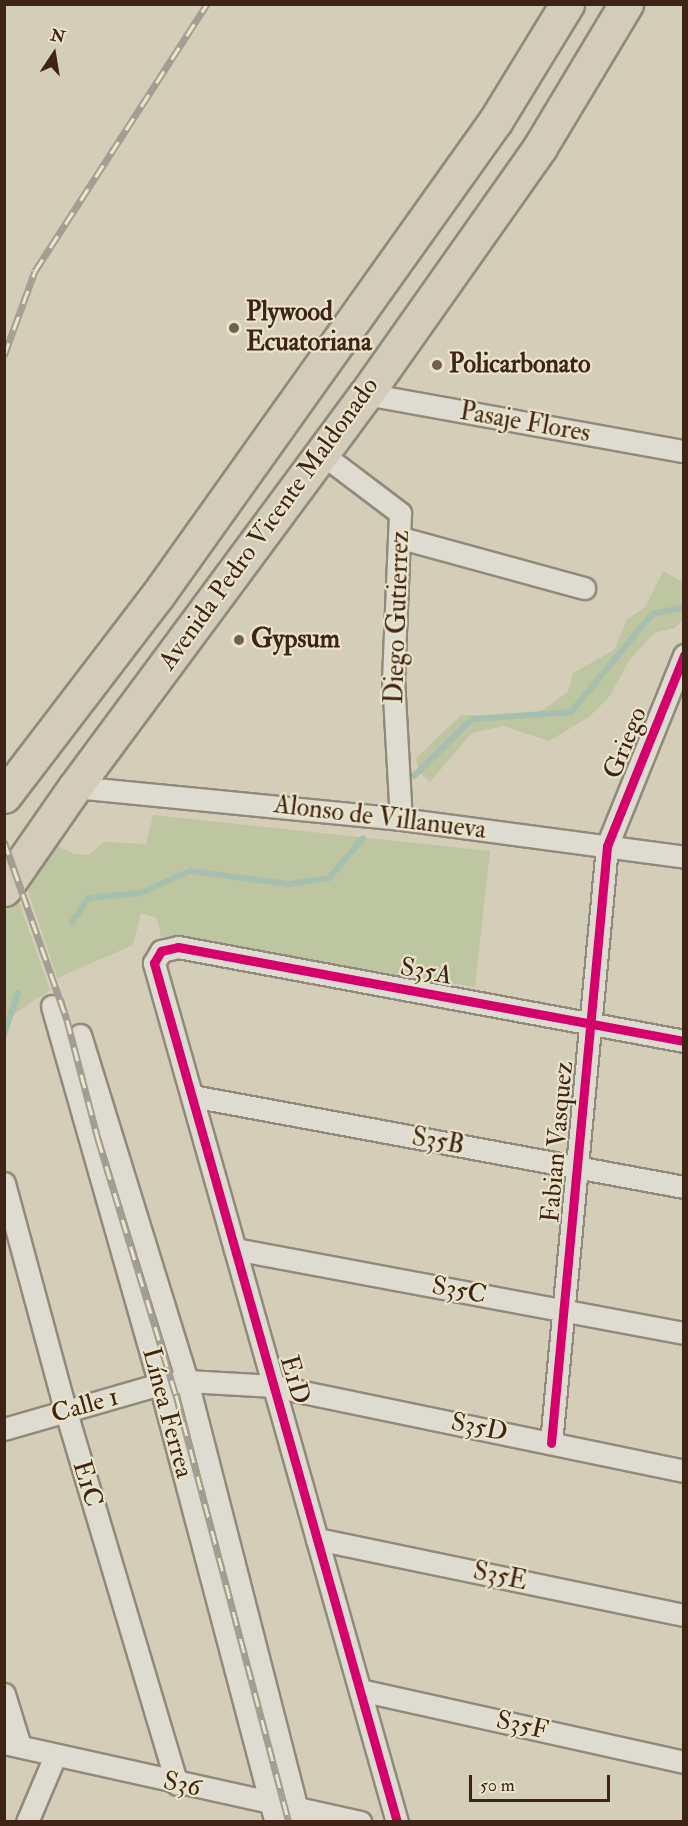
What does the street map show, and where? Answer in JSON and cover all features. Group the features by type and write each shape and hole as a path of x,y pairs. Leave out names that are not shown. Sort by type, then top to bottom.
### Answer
{"main road":[{"name":"Avenida Pedro Vicente Maldonado","path":"4,796 157,596 482,140 567,4"},
{"name":"Avenida Pedro Vicente Maldonado","path":"4,889 75,787 366,394 540,147 626,4"}],"street":[{"name":"Pasaje Flores","path":"366,394 684,451"},
{"name":"Diego Gutierrez","path":"322,454 400,513 401,538 393,678 401,819"},
{"path":"401,538 584,588"},
{"name":"Griego","path":"607,846 684,655"},
{"name":"Alonso de Villanueva","path":"75,787 401,819 684,857"},
{"name":"Fabian Vasquez","path":"551,1443 607,846"},
{"name":"S35A","path":"160,951 178,947 684,1041"},
{"name":"E1D","path":"160,951 154,963 397,1821"},
{"name":"Línea Ferrea","path":"52,1006 160,1384 274,1813"},
{"name":"Línea Ferrea","path":"80,1035 187,1381 298,1815"},
{"name":"S35B","path":"192,1096 684,1187"},
{"name":"E1C","path":"4,1183 66,1412 177,1784"},
{"name":"S35C","path":"235,1249 684,1333"},
{"name":"Calle 1","path":"4,1429 160,1384 187,1381 274,1386"},
{"name":"S35D","path":"274,1386 684,1471"},
{"name":"S35E","path":"317,1539 684,1615"},
{"name":"S35F","path":"360,1690 684,1762"},
{"path":"4,1694 12,1744"},
{"name":"S36","path":"12,1744 177,1784 274,1813 360,1821"},
{"path":"27,1821 55,1756"},
{"path":"298,1815 324,1821"}],"green space":[{"path":"663,571 683,582 683,619 675,628 654,633 631,658 609,697 589,717 549,741 503,726 472,733 430,782 419,772 416,758 461,715 531,718 568,692 573,673 614,650 627,620 645,607"},
{"path":"153,815 490,851 475,987 161,937 157,918 141,913 133,945 57,978 24,879 50,842 74,854 89,855 104,842 146,844"},
{"path":"14,888 50,990 5,1020 5,902"}],"waterway":[{"path":"414,776 472,719 571,712 652,614 684,607"},
{"path":"72,922 88,898 141,893 190,871 289,884 329,878 363,838"},
{"path":"4,1035 18,993"}],"railway":[{"path":"4,356 35,271 207,4"},
{"path":"4,841 67,1020 98,1139 176,1395 289,1822"}],"cycle path":[{"path":"551,1443 607,846 684,655"},
{"path":"397,1822 154,963 161,951 178,947 684,1041"}],"place":[{"name":"Plywood Ecuatoriana","path":"234,328"},
{"name":"Policarbonato","path":"437,365"},
{"name":"Gypsum","path":"239,640"}]}
